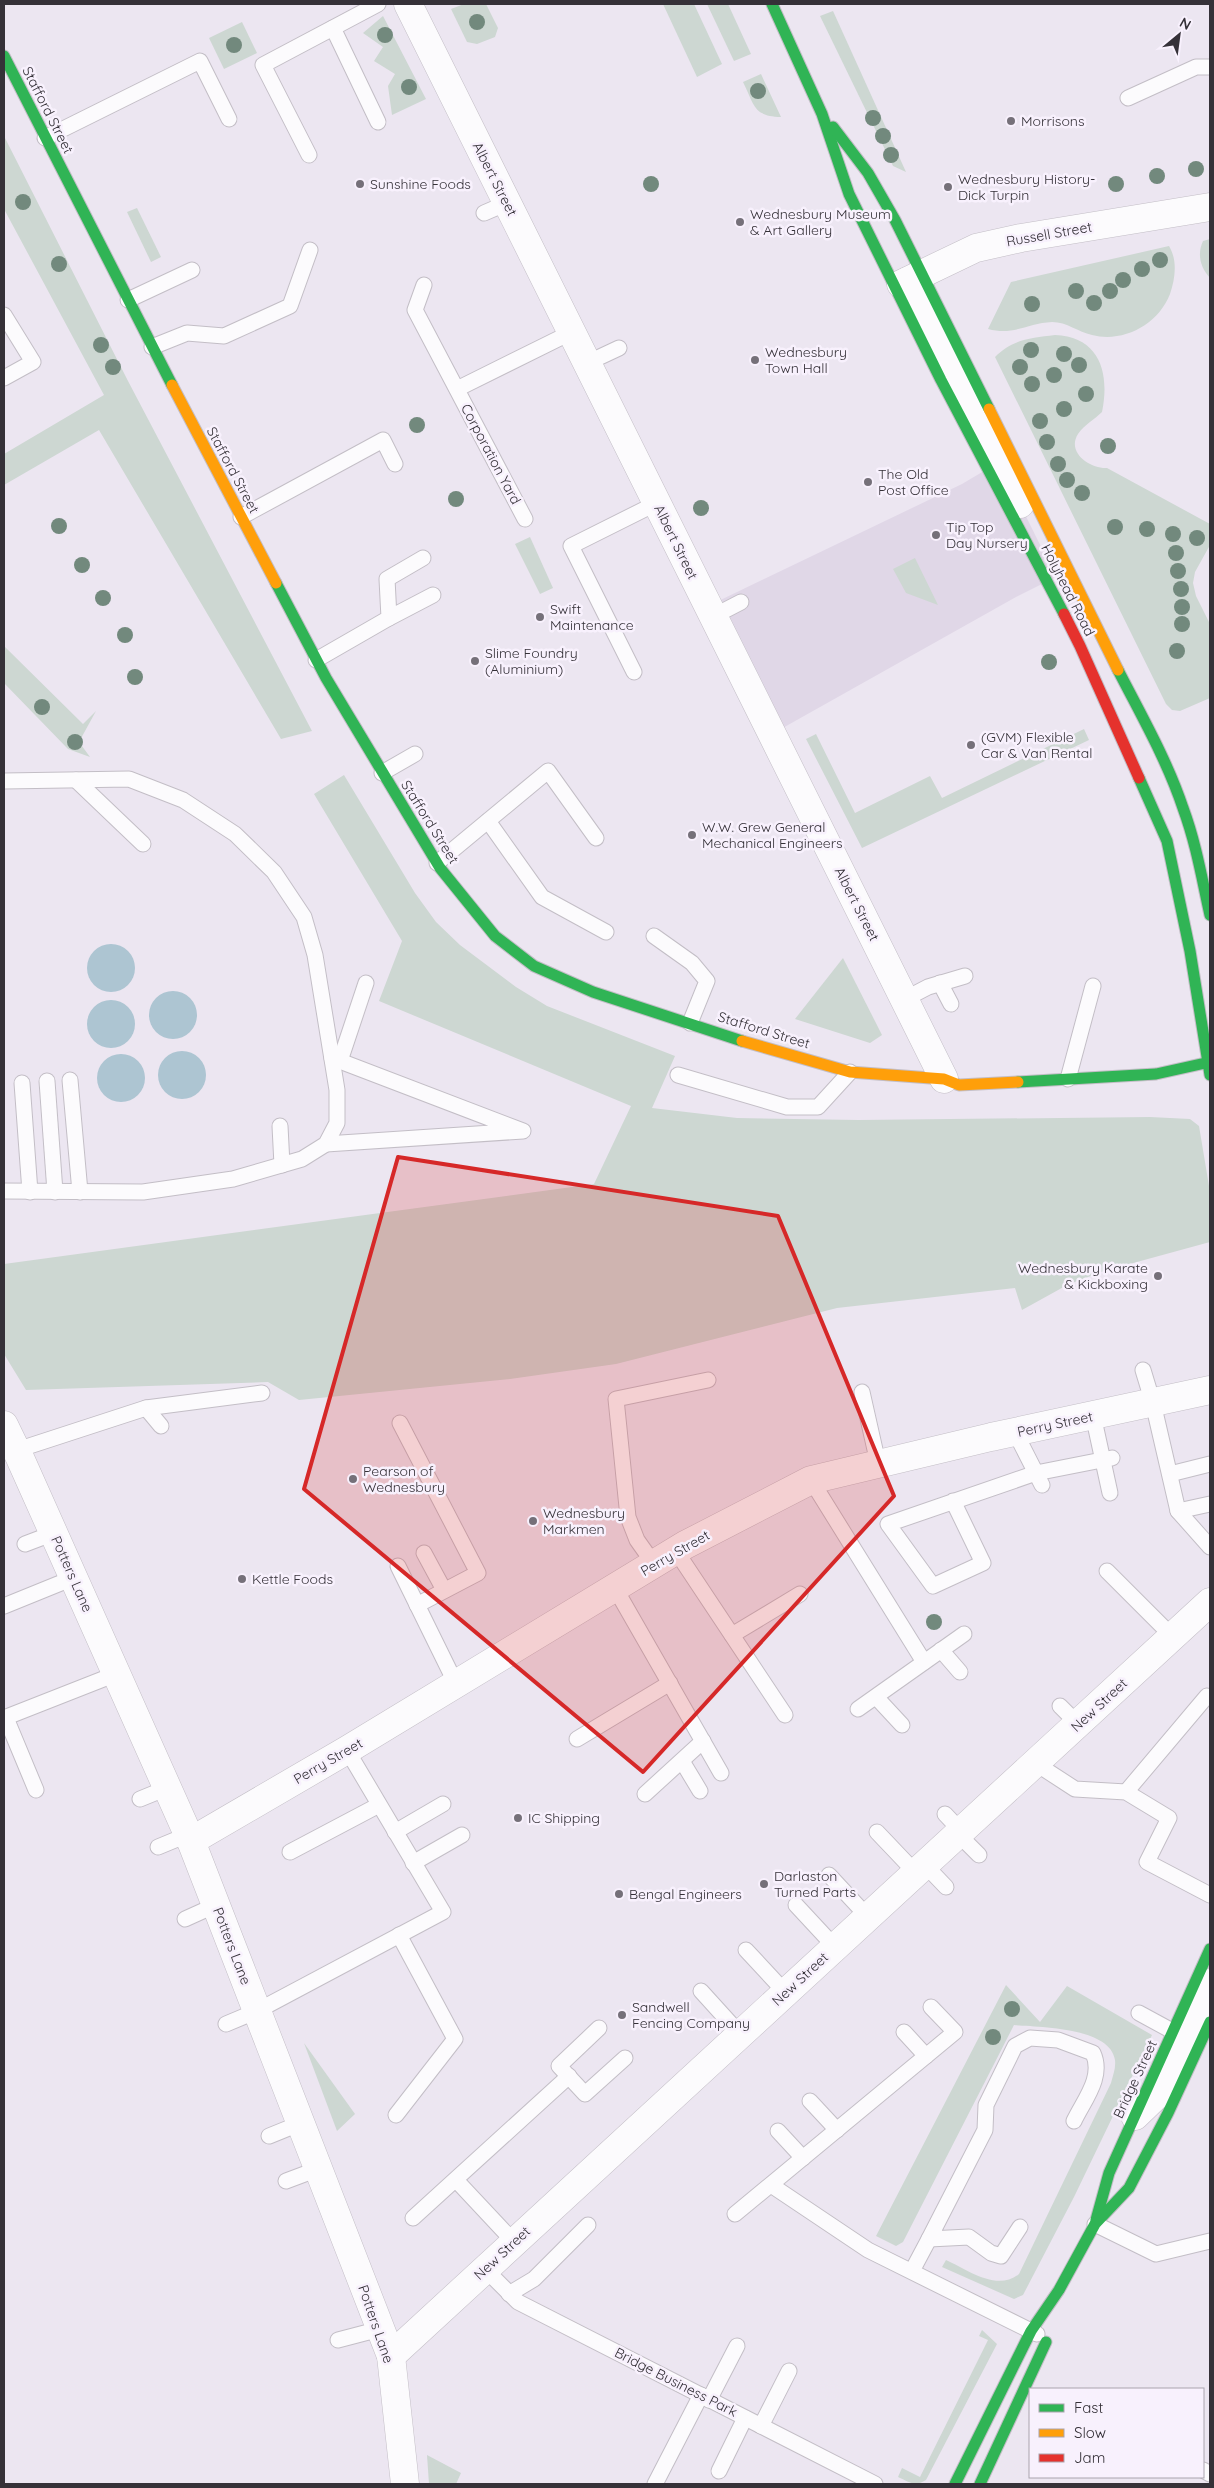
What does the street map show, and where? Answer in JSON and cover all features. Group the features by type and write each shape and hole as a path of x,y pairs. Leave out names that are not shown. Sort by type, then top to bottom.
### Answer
{"main road":[{"name":"Holyhead Road","path":"772,4 822,114 849,194 909,280"},
{"name":"Stafford Street","path":"4,56 152,347 316,660 437,864 494,936 534,966 593,992 850,1072 944,1079 959,1085 1156,1074 1209,1062"},
{"name":"Holyhead Road","path":"822,114 868,173 909,280 1160,754 1183,807 1197,853 1210,915"},
{"name":"Holyhead Road","path":"1080,646 1166,841 1190,951 1210,1076"},
{"name":"Bridge Street","path":"955,2484 1031,2331 1059,2290 1095,2224 1108,2173 1174,2032 1210,1949"},
{"name":"Bridge Street","path":"1095,2224 1129,2188 1168,2113 1210,2022"},
{"name":"Bridge Street","path":"980,2484 1028,2388 1050,2329 1059,2290"}],"street":[{"name":"Albert Street","path":"408,4 496,208 572,332 944,1079"},
{"name":"Russell Street","path":"909,280 976,248 1021,238 1210,207"},
{"path":"909,280 1050,562 1080,646"},
{"name":"Perry Street","path":"189,1838 347,1750 665,1558 811,1480 1015,1432 1210,1390"},
{"name":"Potters Lane","path":"4,1425 14,1457 54,1533 73,1578 80,1614 116,1674 189,1838 391,2356 405,2484"},
{"name":"New Street","path":"391,2356 920,1869 955,1826 1027,1778 1069,1715 1173,1637 1210,1602"},
{"path":"1134,2117 1164,2088 1210,1983"}],"lane":[{"path":"309,155 263,65 378,4"},
{"path":"333,28 378,122"},
{"path":"45,138 200,61 229,119"},
{"path":"1128,98 1196,67 1210,68"},
{"path":"152,347 187,333 224,336 290,306 310,250"},
{"path":"128,300 192,270"},
{"name":"Corporation Yard","path":"424,285 415,310 525,519"},
{"path":"4,315 33,362 4,378"},
{"name":"Corporation Yard","path":"457,388 572,332"},
{"path":"587,363 619,348"},
{"path":"242,517 383,440 396,464"},
{"path":"634,672 571,546 657,503"},
{"path":"389,618 387,579 423,558"},
{"path":"316,660 433,595"},
{"path":"714,616 741,602"},
{"path":"382,773 415,754"},
{"path":"437,864 548,771 596,838"},
{"path":"4,781 129,779 183,800 234,834 274,872 304,917 315,955 336,1060 337,1123 326,1144"},
{"path":"76,780 143,844"},
{"path":"488,821 542,897 606,932"},
{"path":"654,936 692,963 707,981 690,1023"},
{"path":"904,999 928,987 965,976"},
{"path":"336,1060 366,983"},
{"path":"940,983 951,1004"},
{"path":"1068,1079 1093,986"},
{"path":"4,1190 30,1192 143,1192 233,1179 302,1159 326,1144 523,1132 336,1060"},
{"path":"678,1075 787,1107 818,1108 850,1072"},
{"path":"70,1080 80,1192"},
{"path":"47,1081 55,1192"},
{"path":"22,1083 30,1192"},
{"path":"280,1126 282,1165"},
{"path":"1143,1370 1153,1403 1178,1511 1210,1547"},
{"path":"708,1380 616,1399 628,1517 637,1540 665,1558 732,1635 785,1715"},
{"path":"862,1392 878,1463"},
{"path":"14,1457 146,1408 262,1393"},
{"path":"146,1408 161,1426"},
{"path":"1093,1416 1107,1459 1110,1493"},
{"path":"400,1423 478,1573 417,1605"},
{"path":"1015,1432 1039,1479"},
{"path":"953,1501 983,1563 934,1586 888,1524 953,1501 1107,1459"},
{"path":"1170,1474 1210,1464"},
{"path":"811,1480 924,1662"},
{"path":"1178,1511 1210,1504"},
{"path":"25,1544 54,1533"},
{"path":"424,1553 444,1590"},
{"path":"398,1566 456,1684"},
{"path":"1107,1571 1173,1637"},
{"path":"4,1606 73,1578"},
{"path":"615,1588 721,1772"},
{"path":"732,1635 800,1594"},
{"path":"858,1709 964,1634"},
{"path":"941,1650 960,1672"},
{"path":"36,1790 5,1718 116,1674"},
{"path":"577,1739 670,1683"},
{"path":"1126,1792 1207,1696"},
{"path":"876,1697 902,1726"},
{"path":"645,1794 703,1741"},
{"path":"226,2024 257,2011 443,1912 347,1750"},
{"path":"682,1761 700,1791"},
{"path":"1027,1778 1075,1789 1126,1792 1169,1818 1147,1862 1210,1895"},
{"path":"140,1799 167,1788"},
{"path":"290,1852 379,1804"},
{"path":"396,1832 444,1804"},
{"path":"955,1826 979,1855"},
{"path":"877,1832 920,1869 946,1887"},
{"path":"414,1863 462,1835"},
{"path":"158,1847 189,1838"},
{"path":"829,1875 868,1917"},
{"path":"185,1919 216,1905"},
{"path":"796,1905 835,1947"},
{"path":"396,2115 455,2039 399,1935"},
{"path":"746,1950 786,1992"},
{"path":"701,1991 740,2034"},
{"path":"735,2214 954,2032 932,2006"},
{"path":"1139,2013 1174,2032"},
{"path":"599,2028 559,2066 585,2094 625,2058"},
{"path":"904,2032 926,2056"},
{"path":"912,2271 985,2130 986,2105 1015,2046 1030,2038 1058,2040 1092,2052 1097,2061 1096,2076 1074,2121"},
{"path":"413,2218 569,2076"},
{"path":"810,2101 837,2130"},
{"path":"269,2136 301,2123"},
{"path":"778,2130 803,2158"},
{"path":"286,2181 318,2169"},
{"path":"456,2180 514,2242"},
{"path":"771,2184 868,2250 1031,2331 1050,2329"},
{"path":"1095,2224 1156,2254 1210,2240"},
{"path":"509,2294 534,2279 588,2225"},
{"path":"929,2239 969,2237 991,2253 1001,2256 1009,2248 1020,2226"},
{"name":"Bridge Business Park","path":"485,2269 518,2302 874,2484"},
{"path":"338,2340 380,2329"},
{"path":"655,2484 737,2346"},
{"path":"761,2426 789,2372"},
{"path":"1007,2380 1028,2388"},
{"path":"718,2471 745,2418"}],"highlighted area":[{"path":"398,1157 778,1216 894,1496 643,1772 304,1489"}],"shaded area":[{"path":"464,4 486,4 498,28 495,37 477,44 467,42 451,9"},
{"path":"663,4 694,4 722,64 697,77"},
{"path":"707,4 728,4 751,54 734,61"},
{"path":"833,11 906,172 893,166 820,16"},
{"path":"383,16 426,99 392,115 388,86 395,74 374,61 383,47 363,33"},
{"path":"242,22 257,53 224,69 209,38"},
{"path":"761,74 781,117 760,112 753,103 743,82"},
{"path":"4,136 128,381 312,731 281,739 99,430 4,485 4,454 104,395 4,209"},
{"path":"137,208 161,257 151,262 127,212"},
{"path":"1210,239 1210,278 1200,260 1200,251 1203,241"},
{"path":"1169,246 1175,264 1170,294 1157,315 1138,329 1127,334 1104,337 1087,334 1057,322 1006,331 988,329 1011,282"},
{"path":"1055,335 1070,337 1082,342 1092,350 1103,371 1104,398 1102,412 1083,428 1075,441 1075,447 1082,458 1094,466 1107,468 1210,524 1210,545 1195,572 1193,583 1196,596 1210,624 1210,698 1180,711 1172,710 1166,704 995,357 1009,346 1023,340"},
{"path":"999,462 1056,577 1016,597 772,734 708,606 962,484"},
{"path":"530,537 553,588 540,594 515,544"},
{"path":"915,558 938,605 906,593 893,569"},
{"path":"4,646 83,724 96,711 79,742 90,757 68,749 4,683"},
{"path":"1084,729 1089,740 862,848 806,739 816,734 855,813 930,776 942,798"},
{"path":"344,775 415,893 436,922 460,945 516,987 547,1006 675,1056 652,1108 737,1118 859,1120 1150,1117 1190,1119 1199,1126 1210,1192 1210,1242 1104,1271 1069,1284 1022,1310 1015,1288 837,1308 616,1364 510,1379 299,1400 268,1382 26,1390 4,1354 4,1264 594,1184 631,1106 379,1001 402,941 314,794"},
{"path":"843,958 882,1035 870,1043 795,1019"},
{"path":"1006,1985 1040,2022 1067,1986 1152,2035 1074,2197 1023,2295 1014,2299 942,2267 946,2260 982,2278 1001,2281 1019,2274 1111,2083 1115,2069 1115,2060 1110,2049 1101,2041 1087,2035 1056,2028 1014,2025 903,2242 896,2246 876,2236"},
{"path":"304,2043 355,2114 337,2131"},
{"path":"982,2330 997,2344 926,2480 915,2483 898,2477 902,2468 920,2477 988,2340 979,2336"},
{"path":"427,2455 461,2473 456,2484 429,2484"}],"water":[{"path":"106,944 116,944 125,948 131,954 134,959 134,977 125,988 116,992 106,992 97,988 91,982 87,973 87,963 91,954 97,948"},
{"path":"168,991 178,991 187,995 193,1001 196,1006 196,1024 187,1035 178,1039 168,1039 159,1035 153,1029 149,1020 149,1010 153,1001 159,995"},
{"path":"106,1000 116,1000 125,1004 131,1010 134,1015 134,1033 125,1044 116,1048 106,1048 97,1044 91,1038 87,1029 87,1019 91,1010 97,1004"},
{"path":"177,1051 187,1051 196,1055 202,1061 205,1066 205,1084 196,1095 187,1099 177,1099 168,1095 162,1089 158,1080 158,1070 162,1061 168,1055"},
{"path":"116,1054 126,1054 135,1058 141,1064 144,1069 144,1087 135,1098 126,1102 116,1102 107,1098 101,1092 97,1083 97,1073 101,1064 107,1058"}],"traffic: fast":[{"path":"772,4 822,114 849,194 941,380 1064,614"},
{"path":"4,56 172,385"},
{"path":"833,127 868,173 895,220 989,409"},
{"path":"276,583 326,678 440,868 495,936 534,966 593,992 742,1041"},
{"path":"1118,670 1177,790 1188,821 1210,915"},
{"path":"1139,778 1167,841 1190,951 1210,1075"},
{"path":"1018,1082 1156,1074 1210,1062"},
{"path":"1096,2220 1109,2173 1210,1949"},
{"path":"955,2484 1031,2331 1059,2290 1095,2224 1129,2188 1168,2113 1210,2022"},
{"path":"980,2484 1046,2342"}],"traffic: slow":[{"path":"172,385 276,583"},
{"path":"989,409 1118,670"},
{"path":"742,1041 850,1072 944,1079 959,1085 1018,1082"}],"traffic: jam":[{"path":"1064,614 1139,778"}],"place":[{"name":"Morrisons","path":"1011,121"},
{"name":"Sunshine Foods","path":"360,184"},
{"name":"Wednesbury History- Dick Turpin","path":"948,187"},
{"name":"Wednesbury Museum & Art Gallery","path":"740,222"},
{"name":"Wednesbury Town Hall","path":"755,360"},
{"name":"The Old Post Office","path":"868,482"},
{"name":"Tip Top Day Nursery","path":"936,535"},
{"name":"Swift Maintenance","path":"540,617"},
{"name":"Slime Foundry (Aluminium)","path":"475,661"},
{"name":"(GVM) Flexible Car & Van Rental","path":"971,745"},
{"name":"W.W. Grew General Mechanical Engineers","path":"692,835"},
{"name":"Wednesbury Karate & Kickboxing","path":"1158,1276"},
{"name":"Pearson of Wednesbury","path":"353,1479"},
{"name":"Wednesbury Markmen","path":"533,1521"},
{"name":"Kettle Foods","path":"242,1579"},
{"name":"IC Shipping","path":"518,1818"},
{"name":"Darlaston Turned Parts","path":"764,1884"},
{"name":"Bengal Engineers","path":"619,1894"},
{"name":"Sandwell Fencing Company","path":"622,2015"}]}
